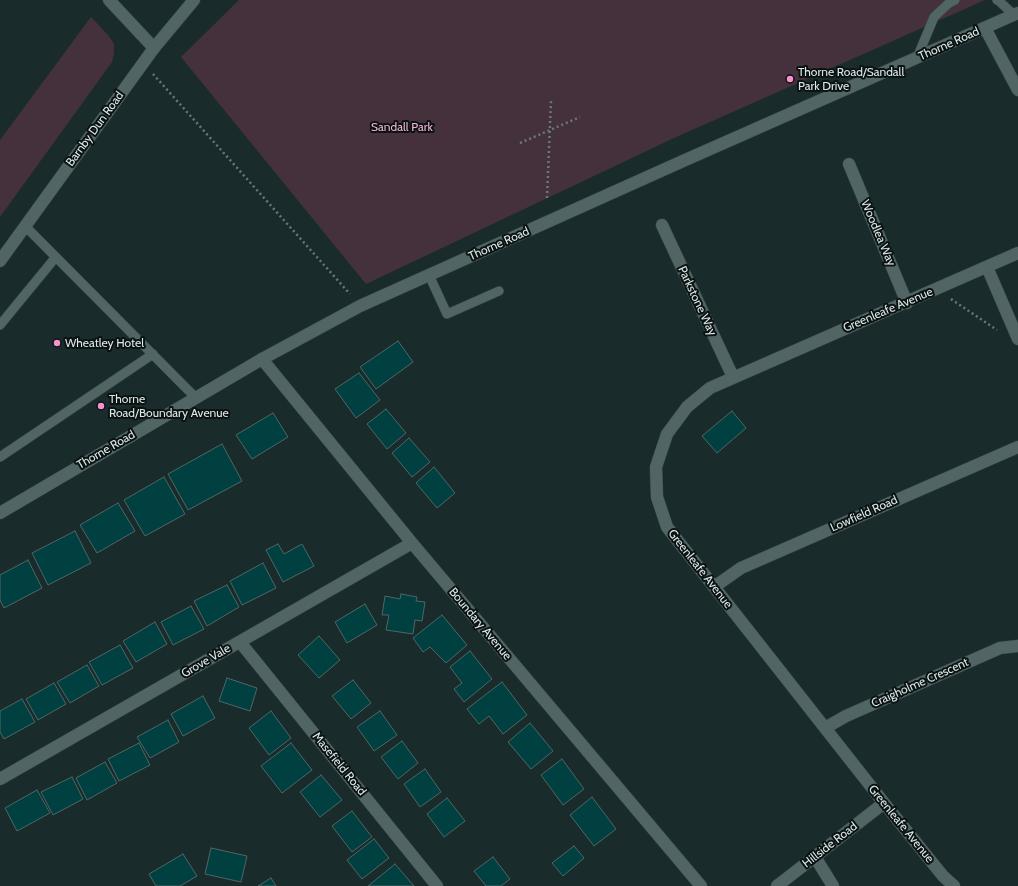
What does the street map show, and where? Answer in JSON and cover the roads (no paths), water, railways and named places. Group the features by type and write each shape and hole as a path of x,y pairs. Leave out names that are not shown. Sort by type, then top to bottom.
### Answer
{"street":[{"path":"109,0 154,48"},
{"name":"Barnby Dun Road","path":"0,261 154,48 194,0"},
{"name":"Thorne Road","path":"0,513 262,360 360,306 676,164 1016,14"},
{"path":"985,28 1018,90"},
{"name":"Woodlea Way","path":"850,164 907,303"},
{"name":"Parkstone Way","path":"662,225 733,377"},
{"name":"Greenleafe Avenue","path":"954,886 943,876 884,803 667,527 657,497 656,467 667,434 688,407 710,388 937,290 1018,253"},
{"path":"987,267 1018,339"},
{"name":"Boundary Avenue","path":"262,360 412,543 701,886"},
{"name":"Lowfield Road","path":"714,587 741,568 1018,447"},
{"name":"Grove Vale","path":"0,779 412,543"},
{"name":"Masefield Road","path":"240,642 437,886"},
{"name":"Craigholme Crescent","path":"825,728 846,716 1000,648 1018,646"},
{"name":"Hillside Road","path":"777,886 884,803"},
{"path":"815,857 833,886"}],"lane":[{"path":"917,58 934,16 949,3 955,0"},
{"path":"997,0 1000,0 1016,14"},
{"path":"25,226 55,258 196,398"},
{"path":"0,325 55,258"},
{"path":"429,275 447,314 499,291"},
{"path":"0,457 152,354"}],"place":[{"name":"Thorne Road/Sandall Park Drive","path":"790,79"},
{"name":"Wheatley Hotel","path":"57,343"},
{"name":"Thorne Road/Boundary Avenue","path":"101,406"}],"park label":[{"name":"Sandall Park","path":"402,127"}]}
